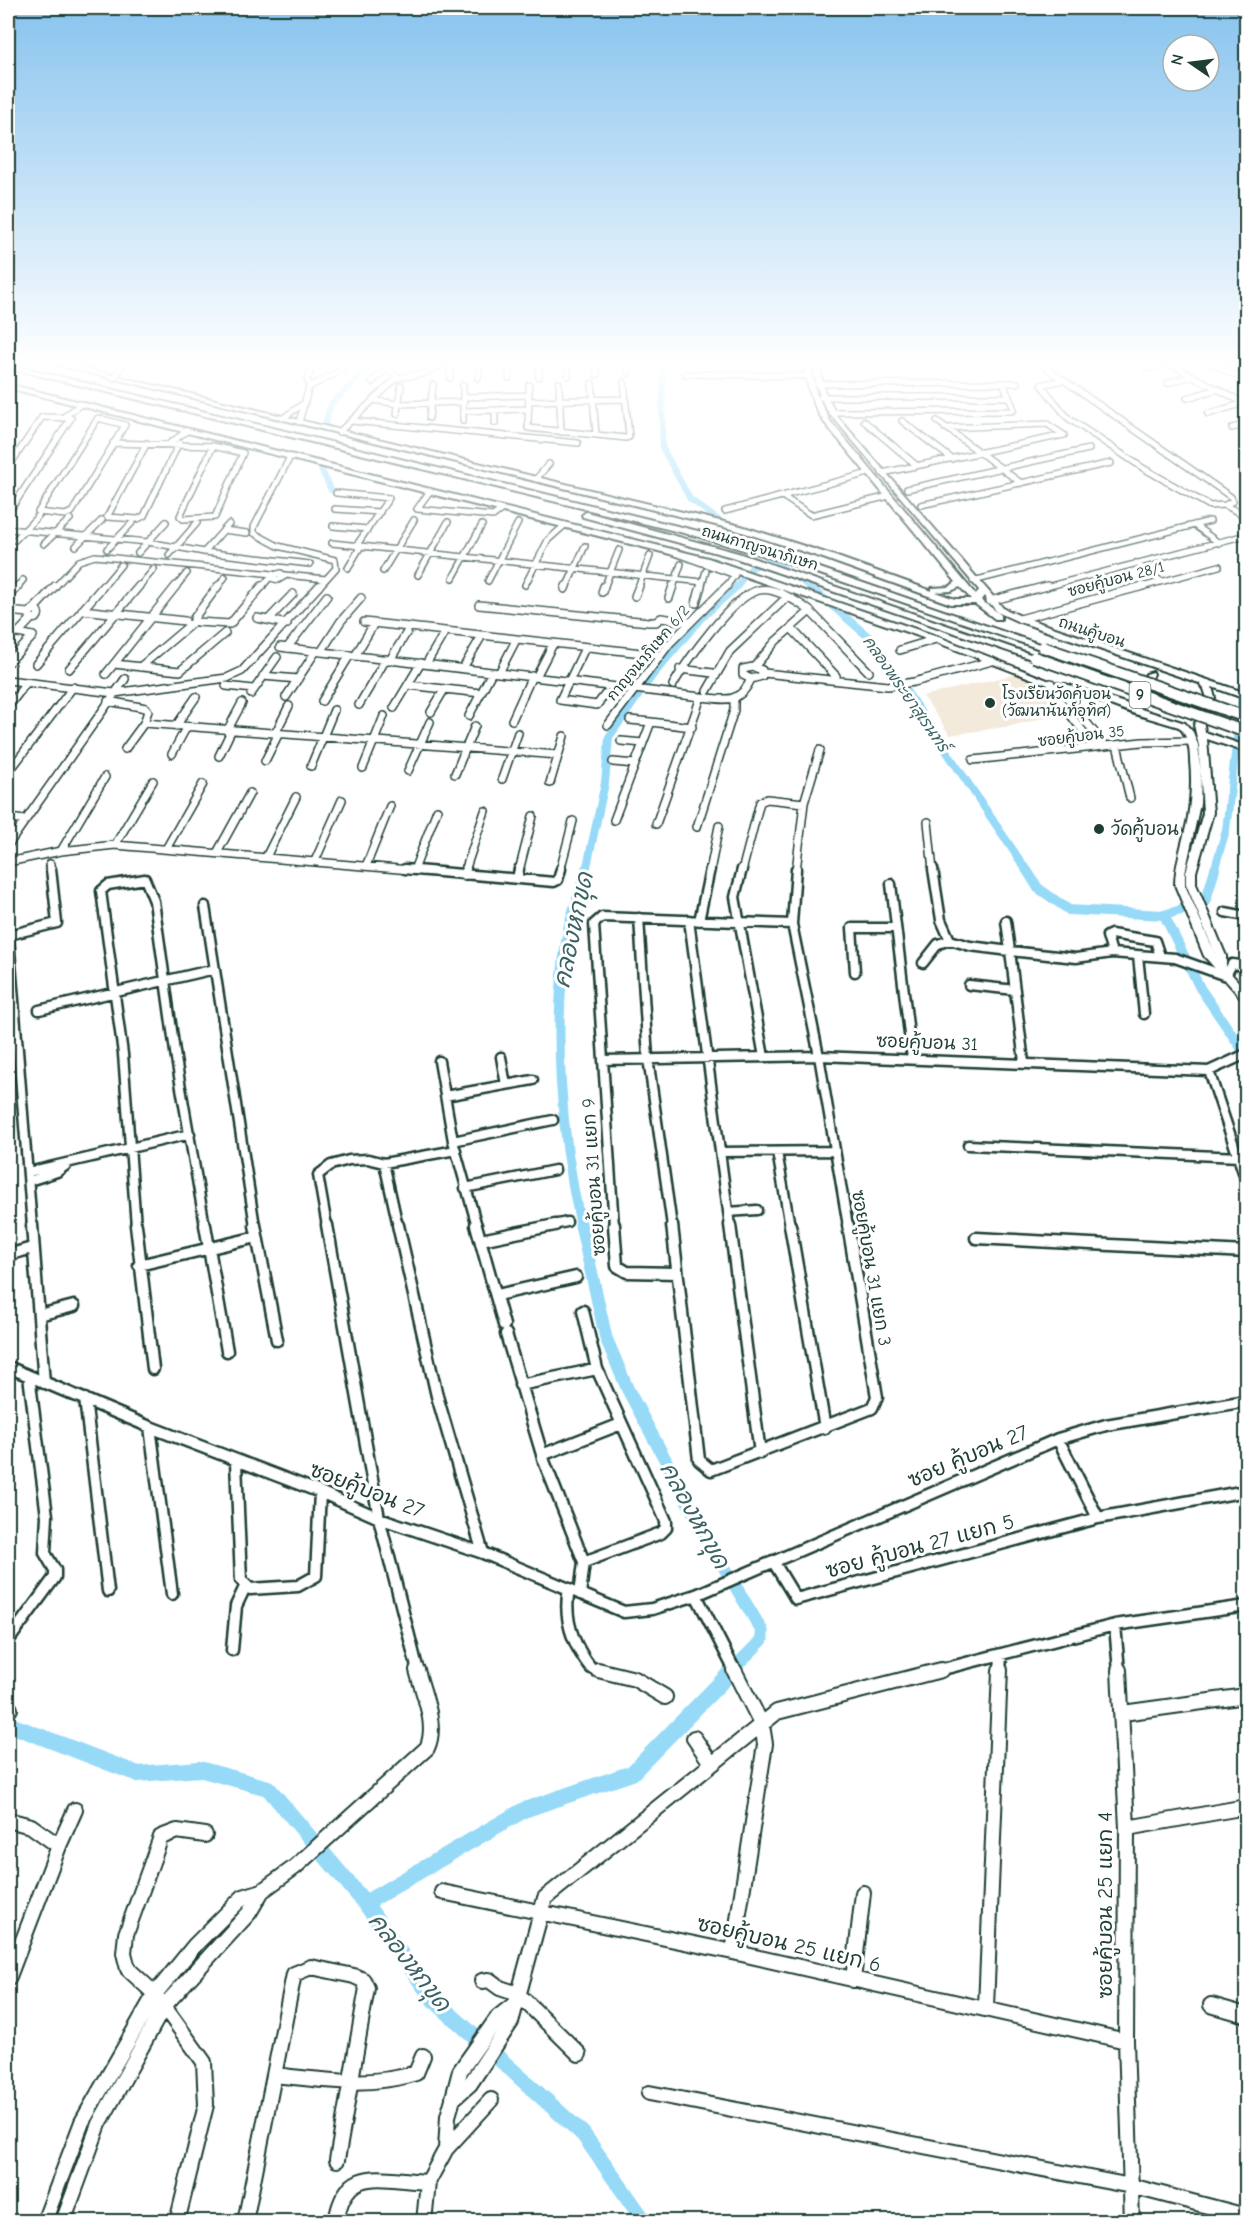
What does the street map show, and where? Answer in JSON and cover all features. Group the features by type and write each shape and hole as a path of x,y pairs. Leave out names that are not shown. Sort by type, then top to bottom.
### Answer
{"highway":[{"name":"ถนนกาญจนาภิเษก","path":"379,465 690,542 857,596 1246,732"},
{"name":"ถนนกาญจนาภิเษก","path":"415,465 699,534 868,586 1246,717"}],"main road":[{"path":"323,465 705,560 1058,683"},
{"path":"478,465 665,510 788,543 1000,618"},
{"name":"ถนนคู้บอน","path":"863,465 977,601 1000,618 1136,662 1144,666 1150,674"},
{"name":"ถนนคู้บอน","path":"875,465 993,603 1020,619 1229,692"},
{"path":"869,571 977,601 993,603"},
{"path":"935,590 951,589 961,583"},
{"path":"977,601 982,592"},
{"path":"954,602 977,601"},
{"path":"965,650 1136,708 1244,748"},
{"path":"1136,708 1150,674 1171,671"},
{"path":"1188,896 1191,872 1208,813 1204,732 1211,698 1208,688 1202,681"},
{"path":"1211,698 1219,693 1229,692 1246,696"},
{"path":"1229,692 1246,701"},
{"path":"1182,725 1189,731 1192,741 1197,800 1180,873 1200,923 1209,956 1246,996"}],"street":[{"path":"13,506 40,465"},
{"path":"67,465 38,512 70,514 100,465"},
{"path":"135,465 107,517 138,519 144,516 168,465"},
{"path":"204,465 180,518 215,517 239,465"},
{"path":"8,680 114,693 152,690 234,675 253,662 336,568 335,560 257,537 254,527 286,465"},
{"path":"537,479 548,465"},
{"path":"883,474 915,465"},
{"path":"883,474 927,465"},
{"path":"997,465 1021,483"},
{"path":"907,489 1015,465"},
{"path":"921,505 1102,465"},
{"path":"1139,465 1213,507 1225,505 1233,500 1184,465"},
{"path":"725,511 869,473"},
{"path":"430,491 417,508 493,516 501,510"},
{"path":"336,493 389,498 368,529 348,568"},
{"path":"782,496 811,515 889,496"},
{"path":"1225,505 1246,517"},
{"path":"335,508 380,512"},
{"path":"15,540 38,516"},
{"path":"44,544 70,519"},
{"path":"76,546 102,520"},
{"path":"383,571 414,520"},
{"path":"973,581 1210,521"},
{"path":"107,549 133,522"},
{"path":"138,553 166,522"},
{"path":"418,575 448,522"},
{"path":"169,555 197,523"},
{"path":"488,581 518,523"},
{"path":"204,552 229,524"},
{"path":"453,578 482,525"},
{"path":"525,585 548,540 565,525"},
{"path":"1194,525 1219,543"},
{"path":"333,526 368,529"},
{"path":"8,529 118,538 204,552 310,564"},
{"path":"223,530 247,533"},
{"path":"993,603 1246,535"},
{"path":"332,543 704,582"},
{"path":"263,559 280,545"},
{"path":"565,589 585,546"},
{"name":"กาญจนาภิเษก 6/2","path":"608,724 660,655 727,587 735,574 665,549"},
{"path":"602,592 619,550"},
{"path":"635,596 650,556"},
{"path":"18,633 72,573 85,563 96,559 324,581"},
{"path":"1136,563 1161,580"},
{"path":"669,598 681,564"},
{"path":"36,664 121,565"},
{"name":"ซอยคู้บอน 28/1","path":"1020,619 1219,566"},
{"path":"69,669 154,569"},
{"path":"696,603 706,571"},
{"path":"106,674 187,573"},
{"path":"140,667 192,621 225,577"},
{"path":"82,610 230,624 277,577"},
{"path":"8,597 23,580"},
{"path":"673,686 680,669 719,622 755,591 764,590 786,598 810,611 870,672"},
{"path":"268,620 292,594"},
{"path":"327,596 283,648 534,676 633,691 701,698 734,700 746,693 750,679"},
{"path":"286,697 341,621 361,598"},
{"path":"707,691 713,673 748,630 786,598"},
{"path":"479,605 649,622 656,622 661,618 690,622"},
{"path":"8,611 33,614"},
{"path":"764,673 760,677 750,679 744,676 742,671 754,667 790,628 810,611"},
{"path":"257,618 287,624"},
{"path":"364,622 660,655"},
{"path":"322,701 372,627"},
{"path":"790,628 836,676"},
{"path":"8,632 33,636 8,663"},
{"path":"358,705 407,632"},
{"path":"114,664 180,671 225,633"},
{"path":"394,708 443,635"},
{"path":"463,668 480,639"},
{"path":"900,650 936,639"},
{"path":"469,716 481,693 515,642"},
{"path":"512,720 552,646"},
{"path":"584,650 560,701 597,705 606,693"},
{"path":"226,686 252,692 277,657"},
{"path":"754,667 764,673 888,686 914,682 919,678 992,661"},
{"path":"680,669 713,673"},
{"path":"263,676 298,679"},
{"path":"8,845 125,680"},
{"path":"8,707 27,682"},
{"path":"1095,747 1053,692 1058,683 1105,746"},
{"path":"408,686 481,693"},
{"path":"8,773 73,687"},
{"path":"432,712 444,690"},
{"path":"176,726 196,697"},
{"path":"657,824 701,698"},
{"path":"698,827 734,710 734,700"},
{"path":"108,701 144,707 148,711 144,723 125,749"},
{"path":"219,756 242,703"},
{"path":"265,761 289,706"},
{"path":"311,766 334,710"},
{"path":"363,768 384,716"},
{"path":"630,720 692,727"},
{"path":"408,771 418,744 430,722"},
{"path":"614,820 651,722"},
{"path":"144,723 558,755"},
{"path":"455,774 475,726"},
{"path":"172,754 186,728"},
{"path":"502,779 518,733"},
{"path":"550,783 564,736"},
{"path":"621,741 643,743"},
{"name":"ซอยคู้บอน 35","path":"973,760 1105,746 1192,741"},
{"path":"1117,745 1130,798"},
{"name":"ซอยคู้บอน 31 แยก 3","path":"677,1273 699,1460 711,1470 801,1438 872,1408 877,1397 819,1056 792,924 792,898 804,802 820,750"},
{"path":"613,762 635,764"},
{"path":"61,851 105,777"},
{"path":"115,845 153,781"},
{"path":"166,849 203,784"},
{"path":"217,853 250,793"},
{"path":"266,857 296,797"},
{"path":"764,1057 742,923 735,897 760,802 767,799 804,802"},
{"path":"315,861 342,800"},
{"path":"366,866 390,806"},
{"path":"414,870 437,810"},
{"path":"464,875 485,811"},
{"path":"517,879 534,816"},
{"path":"8,818 26,820"},
{"path":"8,862 61,851 115,845 554,882 558,880 573,821"},
{"path":"928,822 938,909 950,940"},
{"path":"719,826 694,920 720,1152 760,1453"},
{"path":"44,1383 28,1176 12,1056 8,930 57,923 50,864"},
{"path":"153,1369 139,1265 123,1054 101,891 108,885 142,879 147,882 155,909 164,981 227,1351"},
{"path":"891,884 894,928 912,1059"},
{"path":"205,906 257,1237 277,1340"},
{"path":"1226,912 1246,915"},
{"path":"603,1060 594,924 602,917 792,924"},
{"path":"639,918 648,1058 677,1273"},
{"path":"1006,921 1024,1062"},
{"path":"855,972 852,928 894,928"},
{"path":"1112,953 1107,936 1111,934 1155,941 1160,956"},
{"path":"923,963 938,944 950,940 1010,951 1088,958 1103,957 1112,953 1160,956 1175,958 1208,970 1224,973 1232,964 1246,966"},
{"path":"1138,956 1144,1014"},
{"path":"39,1010 215,969"},
{"path":"969,985 1015,990"},
{"name":"ซอยคู้บอน 31","path":"603,1060 709,1056 819,1056 1024,1062 1209,1071 1246,1054"},
{"path":"501,1057 506,1085"},
{"name":"ซอยคู้บอน 31 แยก 9","path":"603,1060 617,1266 627,1272 677,1273"},
{"path":"439,1061 454,1145 520,1385 542,1455 584,1562 574,1591 564,1604 565,1616 591,1668 635,1679 665,1697"},
{"path":"1209,1071 1246,1181"},
{"path":"445,1096 533,1080"},
{"path":"44,2222 76,2136 155,1994 195,1945 243,1897 262,1891 321,1845 427,1748 432,1737 431,1725 379,1518 318,1175 323,1168 352,1160 377,1160 384,1163 553,1120"},
{"path":"28,1176 57,1172 68,1164 190,1134"},
{"path":"968,1145 1239,1157"},
{"path":"720,1152 834,1151"},
{"path":"777,1152 825,1428"},
{"path":"384,1163 437,1396 483,1553"},
{"path":"465,1188 555,1170"},
{"path":"728,1212 758,1210"},
{"path":"481,1240 567,1222"},
{"path":"139,1265 257,1237"},
{"path":"976,1238 1246,1252"},
{"path":"8,1255 32,1248"},
{"path":"497,1295 576,1277"},
{"path":"39,1315 74,1306"},
{"path":"583,1311 597,1369 666,1521 666,1528 661,1533 584,1562"},
{"name":"ซอยคู้บอน 27","path":"8,1367 150,1427 320,1492 379,1518 483,1553 624,1612 646,1612 716,1586"},
{"path":"520,1385 597,1369"},
{"path":"8,1641 55,1577 55,1570 45,1553 47,1516 29,1376"},
{"path":"85,1399 108,1591"},
{"name":"ซอย คู้บอน 27","path":"716,1586 1058,1439 1106,1425 1246,1401"},
{"path":"542,1455 621,1424"},
{"path":"150,1427 168,1549 172,1594"},
{"path":"1058,1439 1098,1518 1246,1491"},
{"path":"232,1650 236,1606 244,1587 241,1580 236,1461"},
{"path":"244,1587 257,1590 298,1586 316,1576 320,1492"},
{"name":"ซอย คู้บอน 27 แยก 5","path":"773,1561 796,1599 1098,1518"},
{"path":"696,1595 762,1725 765,1744 732,1952"},
{"path":"453,2099 470,2084 517,1998 545,1898 777,1712 1115,1625 1246,1606"},
{"name":"ซอยคู้บอน 25 แยก 4","path":"1115,1625 1123,1713 1127,1828 1126,2041 1132,2222"},
{"path":"986,2007 1001,1656"},
{"path":"1123,1713 1246,1696"},
{"path":"694,1738 711,1763"},
{"path":"1127,1828 1246,1807"},
{"path":"8,1979 75,1810"},
{"path":"8,1820 31,1826 59,1846"},
{"path":"177,2222 206,2105 204,2062 155,1994 128,1969 124,1953 126,1934 161,1837 168,1831 177,1830 206,1835"},
{"path":"63,2222 91,2143 116,2090 164,2006 249,1913 262,1891"},
{"name":"ซอยคู้บอน 25 แยก 6","path":"442,1892 541,1911 986,2007 1126,2041"},
{"path":"853,1980 863,1893"},
{"path":"245,2222 294,1974 311,1966 354,1976 363,1980 367,1989 337,2160"},
{"path":"482,1981 489,1980 517,1998 579,2054"},
{"path":"1211,2005 1246,2015"},
{"path":"446,2149 448,2116 460,2072 505,2019"},
{"path":"274,2075 350,2082 398,2080 416,2073 423,2056"},
{"path":"649,2093 1131,2186 1246,2216"},
{"path":"423,2222 428,2182 446,2149 490,2100"},
{"path":"76,2136 91,2143"},
{"path":"336,2222 341,2197 351,2182 361,2179 428,2182"}],"shaded area":[{"name":"โรงเรียนวัดคู้บอน (วัฒนานันท์อุทิศ)","path":"1017,674 1032,679 1062,713 1011,726 950,735 923,696"}],"waterway":[{"name":"คลองพระยาสุเรนทร์","path":"672,465 690,499 771,558"},
{"path":"320,466 331,490"},
{"name":"คลองหกขุด","path":"736,588 750,569 771,558"},
{"name":"คลองพระยาสุเรนทร์","path":"771,558 811,588"},
{"name":"คลองหกขุด","path":"586,871 605,783 609,737 652,676 701,618 737,586"},
{"name":"คลองพระยาสุเรนทร์","path":"809,586 871,639 1027,871"},
{"path":"1242,695 1246,675"},
{"path":"1214,871 1226,830 1242,695"},
{"name":"คลองหกขุด","path":"581,1226 568,1155 564,1118 560,1006 568,927 586,869"},
{"name":"คลองพระยาสุเรนทร์","path":"1026,869 1038,888 1069,910 1164,915"},
{"path":"1164,915 1205,903 1215,869"},
{"path":"1164,915 1200,988 1246,1055"},
{"name":"คลองหกขุด","path":"581,1225 606,1338 628,1390 711,1545 762,1631 762,1640 731,1671"},
{"name":"คลองหกขุด","path":"365,1903 524,1810 632,1773 733,1670"},
{"path":"8,1724 138,1774 199,1769 268,1788 365,1903"},
{"name":"คลองหกขุด","path":"365,1903 433,1999 583,2134 645,2222"}],"place":[{"name":"โรงเรียนวัดคู้บอน (วัฒนานันท์อุทิศ)","path":"990,703"},
{"name":"วัดคู้บอน","path":"1099,829"}]}
